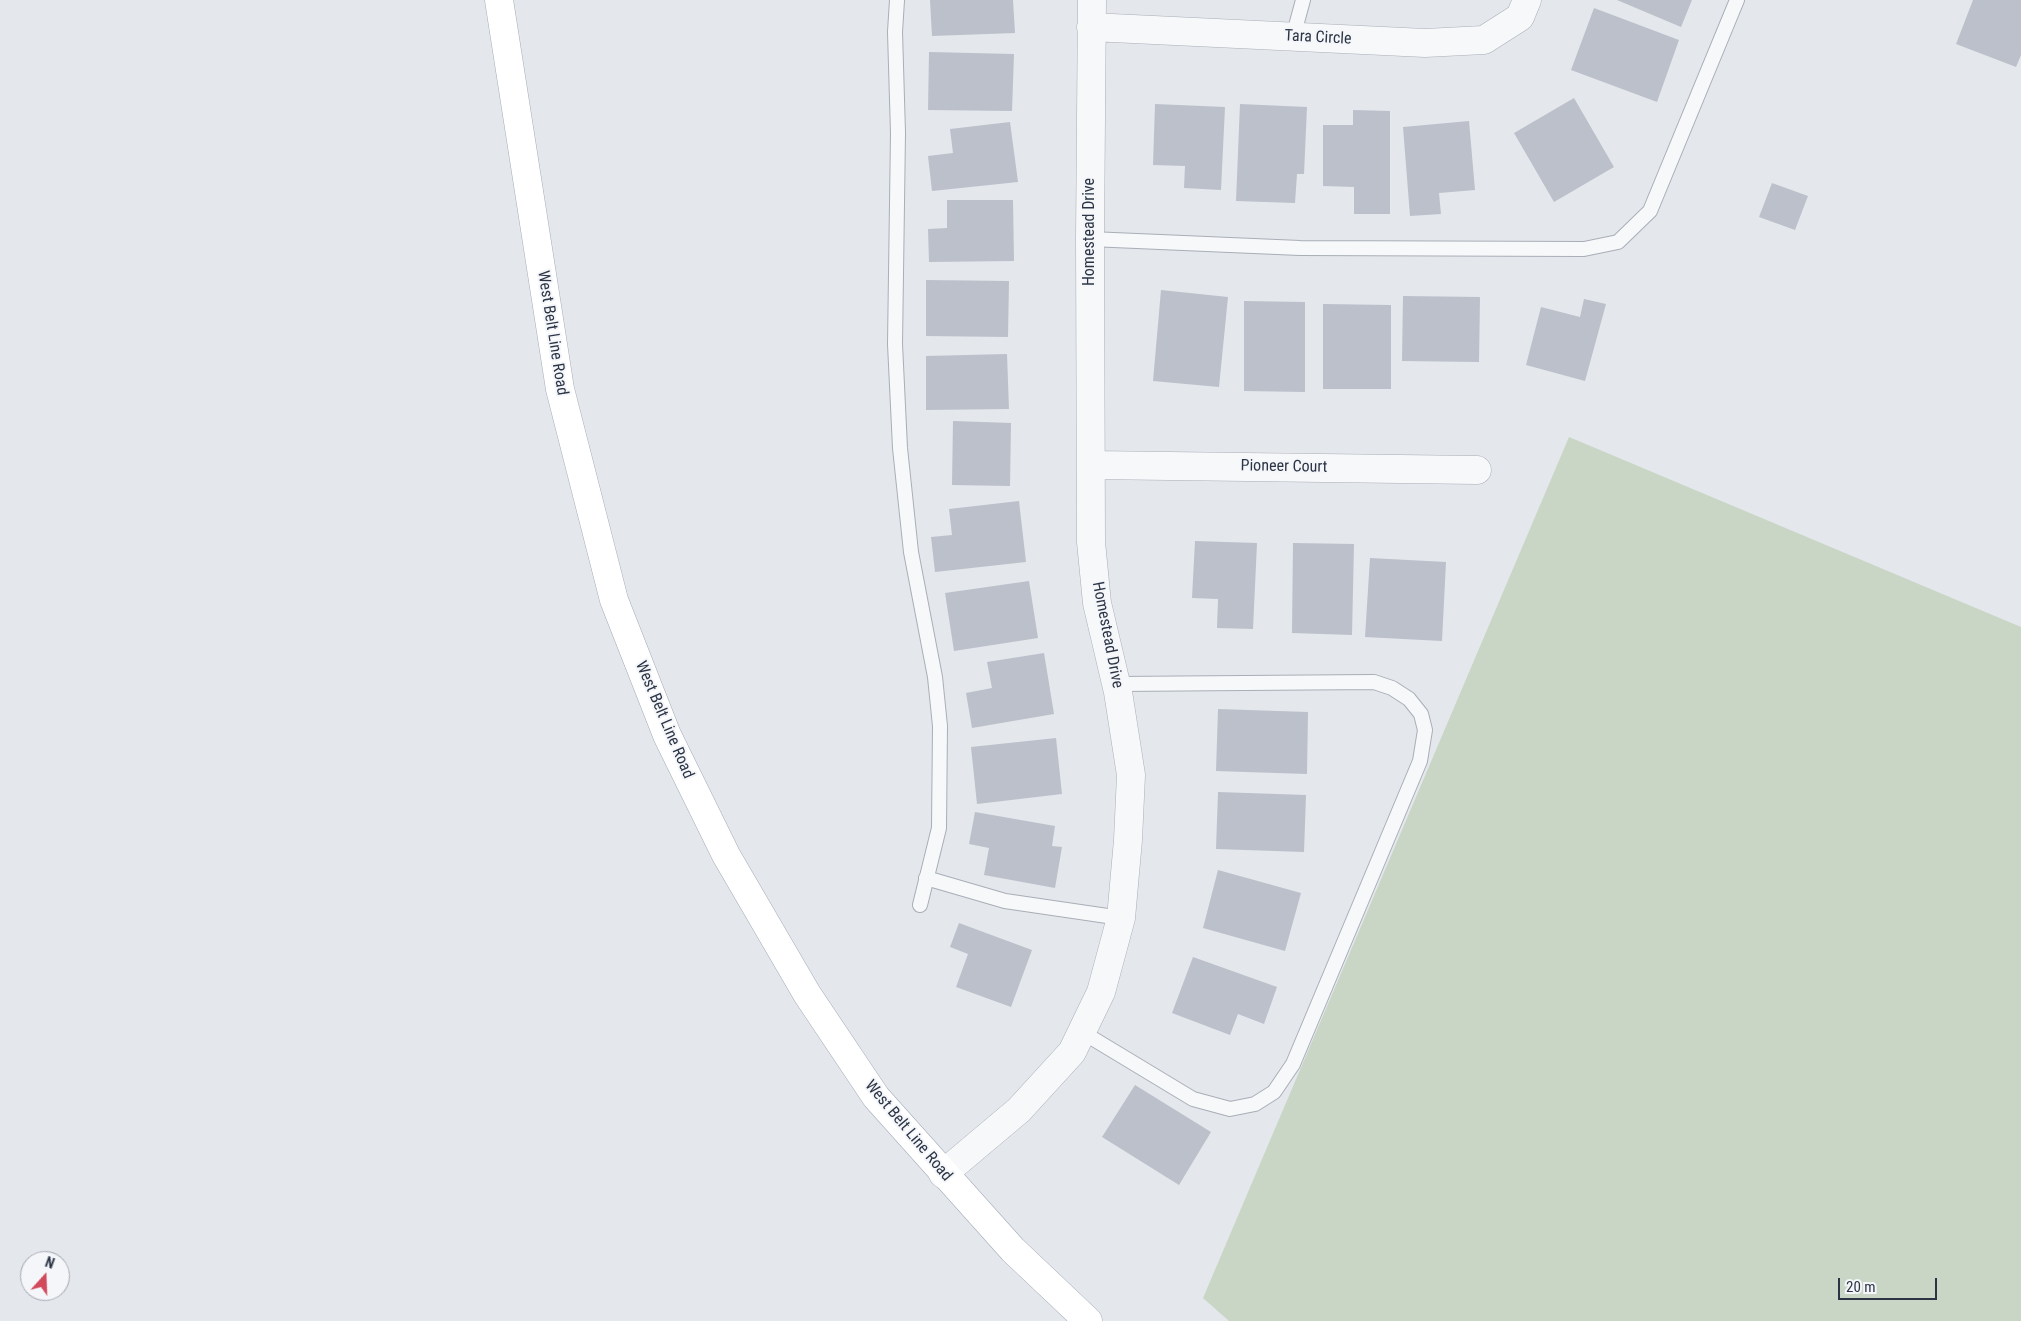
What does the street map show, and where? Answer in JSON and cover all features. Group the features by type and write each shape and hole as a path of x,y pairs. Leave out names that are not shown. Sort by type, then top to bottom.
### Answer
{"main road":[{"name":"West Belt Line Road","path":"499,0 560,389 614,600 667,735 726,855 807,994 876,1097 1012,1250 1088,1321"}],"street":[{"name":"Homestead Drive","path":"943,1174 1019,1110 1072,1052 1101,992 1121,918 1128,840 1131,774 1117,684 1097,603 1091,542 1090,239 1092,0"},
{"name":"Tara Circle","path":"1091,27 1425,43 1484,40 1520,17 1526,0"},
{"name":"Pioneer Court","path":"1092,465 1477,470"}],"lane":[{"path":"896,0 898,133 895,344 900,448 911,552 935,677 940,726 938,828 920,905"},
{"path":"1293,37 1303,0"},
{"path":"1090,239 1310,248 1584,249 1618,242 1650,211 1737,0"},
{"path":"1082,1032 1193,1099 1230,1109 1255,1104 1274,1092 1293,1064 1420,761 1426,730 1421,714 1409,699 1392,688 1374,682 1117,684"},
{"path":"926,878 1005,901 1121,918"}],"green space":[{"path":"1569,437 2021,627 2021,1321 1229,1321 1203,1298"}],"building":[{"path":"930,0 1013,0 1015,33 932,36"},
{"path":"1617,0 1692,0 1681,27"},
{"path":"1973,0 2021,0 2021,55 2016,67 1956,44"},
{"path":"1594,8 1679,40 1657,102 1571,70"},
{"path":"929,52 1014,54 1012,111 928,110"},
{"path":"1574,98 1614,167 1554,202 1514,133"},
{"path":"1155,104 1225,107 1221,190 1184,188 1185,166 1153,165"},
{"path":"1240,104 1307,107 1304,174 1297,174 1295,203 1236,201"},
{"path":"1353,110 1390,111 1390,214 1354,214 1354,187 1323,186 1323,125 1353,125"},
{"path":"1469,121 1475,190 1439,193 1441,214 1410,216 1403,127"},
{"path":"1010,122 1018,182 932,191 928,156 953,153 950,129"},
{"path":"1772,183 1808,196 1795,230 1759,217"},
{"path":"947,200 1013,200 1014,261 929,262 928,229 947,228"},
{"path":"926,280 1009,281 1008,337 926,336"},
{"path":"1161,290 1228,297 1219,387 1153,381"},
{"path":"1403,296 1480,297 1479,362 1402,361"},
{"path":"1584,299 1606,304 1585,381 1526,365 1541,307 1580,317"},
{"path":"1244,301 1305,302 1305,392 1244,391"},
{"path":"1323,304 1391,305 1391,389 1323,389"},
{"path":"1007,354 1009,409 926,410 926,356"},
{"path":"953,421 1011,423 1010,486 952,485"},
{"path":"1019,501 1026,562 935,572 931,537 952,535 949,509"},
{"path":"1195,541 1257,543 1253,629 1217,628 1218,599 1192,598"},
{"path":"1293,543 1354,544 1352,635 1292,633"},
{"path":"1370,558 1446,562 1442,641 1365,637"},
{"path":"1029,581 1038,638 954,651 945,593"},
{"path":"1044,653 1054,714 972,728 966,693 992,688 987,662"},
{"path":"1218,709 1308,712 1307,774 1216,771"},
{"path":"1056,738 1062,794 977,804 971,747"},
{"path":"1218,792 1306,795 1304,852 1216,849"},
{"path":"975,812 1055,826 1052,846 1062,847 1055,888 984,875 989,848 969,844"},
{"path":"1218,870 1301,893 1285,951 1203,928"},
{"path":"959,923 1032,950 1011,1007 956,987 968,954 950,947"},
{"path":"1193,957 1277,987 1264,1024 1238,1014 1230,1035 1172,1013"},
{"path":"1135,1085 1211,1132 1179,1185 1102,1137"}]}
